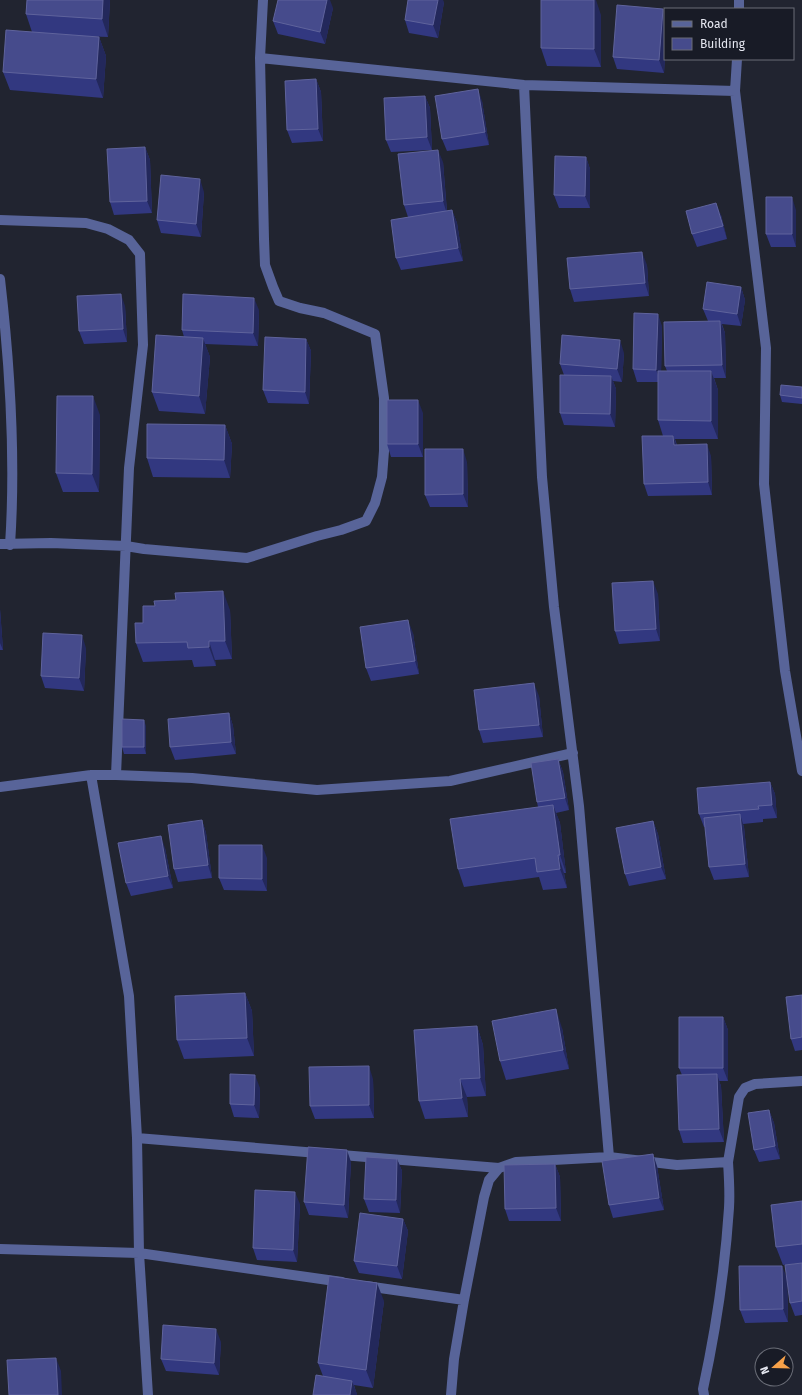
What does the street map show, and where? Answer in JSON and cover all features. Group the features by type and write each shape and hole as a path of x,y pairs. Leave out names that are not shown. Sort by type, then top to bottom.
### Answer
{"street":[{"path":"0,279 7,338 11,418 12,514 5,544 126,546 144,549 248,558 366,521 375,503 382,477 384,450 384,398 375,334 324,314 279,301 265,265 260,58 263,0"},
{"path":"260,58 524,85 735,91"},
{"path":"737,60 735,91 766,348 764,484 785,671 802,771"},
{"path":"524,85 542,477 554,607 580,806 609,1157"},
{"path":"0,220 86,223 108,229 129,240 140,254 143,346 129,468 116,775"},
{"path":"0,787 91,775 116,775 192,778 317,790 450,781 573,753"},
{"path":"91,775 129,996 136,1138 139,1253 148,1395"},
{"path":"704,1395 703,1389 712,1349 720,1300 729,1206 728,1162 739,1097 745,1088 755,1084 802,1080"},
{"path":"136,1138 499,1168 516,1162 609,1157 677,1165 728,1162"},
{"path":"451,1395 454,1359 484,1197 489,1180 499,1168"},
{"path":"0,1249 139,1253 464,1300"}],"building":[{"path":"27,0 103,0 102,19 26,14"},
{"path":"278,0 327,0 320,32 273,21"},
{"path":"408,0 438,0 433,25 405,20"},
{"path":"541,0 594,0 594,49 541,48"},
{"path":"617,5 663,9 659,60 613,57"},
{"path":"6,30 99,37 96,79 3,72"},
{"path":"316,79 318,129 287,130 285,81"},
{"path":"478,89 485,132 442,139 435,96"},
{"path":"425,96 427,137 386,140 384,98"},
{"path":"145,147 147,201 110,202 107,149"},
{"path":"438,150 443,201 404,205 398,154"},
{"path":"555,156 586,157 585,196 554,195"},
{"path":"161,175 200,179 196,224 157,220"},
{"path":"766,197 792,197 792,234 766,234"},
{"path":"716,203 723,226 692,234 686,211"},
{"path":"452,210 458,248 396,258 391,220"},
{"path":"642,252 645,283 570,289 567,258"},
{"path":"707,282 741,287 737,314 703,309"},
{"path":"121,294 123,329 79,331 77,296"},
{"path":"183,294 254,298 253,333 182,330"},
{"path":"634,313 658,314 656,370 633,369"},
{"path":"720,321 722,365 665,366 664,322"},
{"path":"156,335 203,338 199,396 152,392"},
{"path":"562,335 620,340 617,369 560,364"},
{"path":"265,337 306,339 305,392 263,390"},
{"path":"658,371 711,371 711,421 658,420"},
{"path":"560,375 611,376 610,414 560,413"},
{"path":"781,385 802,387 802,398 780,395"},
{"path":"57,396 93,396 92,474 56,473"},
{"path":"387,400 418,400 418,444 387,444"},
{"path":"147,424 225,425 224,460 147,458"},
{"path":"642,436 673,436 674,445 707,444 708,482 644,484"},
{"path":"425,449 463,449 463,494 425,495"},
{"path":"653,581 656,629 615,631 612,583"},
{"path":"223,591 225,641 209,641 209,647 188,648 187,642 136,643 135,623 143,623 143,606 155,606 154,601 176,600 175,593"},
{"path":"408,620 415,661 366,668 360,627"},
{"path":"43,633 82,635 79,678 41,676"},
{"path":"534,683 539,725 479,730 474,690"},
{"path":"229,713 231,742 170,747 168,719"},
{"path":"122,719 144,720 144,747 122,747"},
{"path":"558,759 565,798 537,802 531,763"},
{"path":"770,782 772,805 758,806 759,809 699,814 697,788"},
{"path":"553,805 560,855 558,855 560,869 537,872 535,858 458,869 450,819"},
{"path":"740,814 745,864 709,867 704,818"},
{"path":"202,820 208,865 174,869 168,825"},
{"path":"653,821 661,867 625,874 616,828"},
{"path":"161,836 168,876 126,883 118,843"},
{"path":"219,845 262,845 262,879 219,878"},
{"path":"245,993 247,1038 177,1040 175,996"},
{"path":"802,995 802,1037 791,1039 786,997"},
{"path":"556,1009 563,1050 500,1061 492,1021"},
{"path":"679,1017 723,1017 723,1068 679,1068"},
{"path":"477,1026 480,1078 460,1079 462,1098 419,1101 414,1030"},
{"path":"369,1066 369,1105 310,1106 309,1067"},
{"path":"230,1074 255,1075 254,1105 230,1104"},
{"path":"717,1074 719,1129 679,1130 677,1075"},
{"path":"769,1110 775,1146 754,1150 748,1113"},
{"path":"308,1147 347,1150 344,1205 304,1202"},
{"path":"653,1154 659,1198 609,1205 602,1161"},
{"path":"366,1157 397,1159 396,1200 364,1199"},
{"path":"555,1164 556,1208 505,1209 504,1165"},
{"path":"255,1190 295,1192 293,1250 253,1248"},
{"path":"802,1201 802,1244 776,1247 771,1205"},
{"path":"360,1213 403,1219 397,1266 354,1261"},
{"path":"802,1263 802,1301 790,1303 785,1265"},
{"path":"739,1266 782,1266 783,1309 740,1310"},
{"path":"329,1276 377,1283 366,1370 318,1363"},
{"path":"163,1325 216,1329 214,1363 161,1359"},
{"path":"56,1358 58,1395 9,1395 7,1360"},
{"path":"316,1375 352,1381 350,1395 313,1395"}]}
